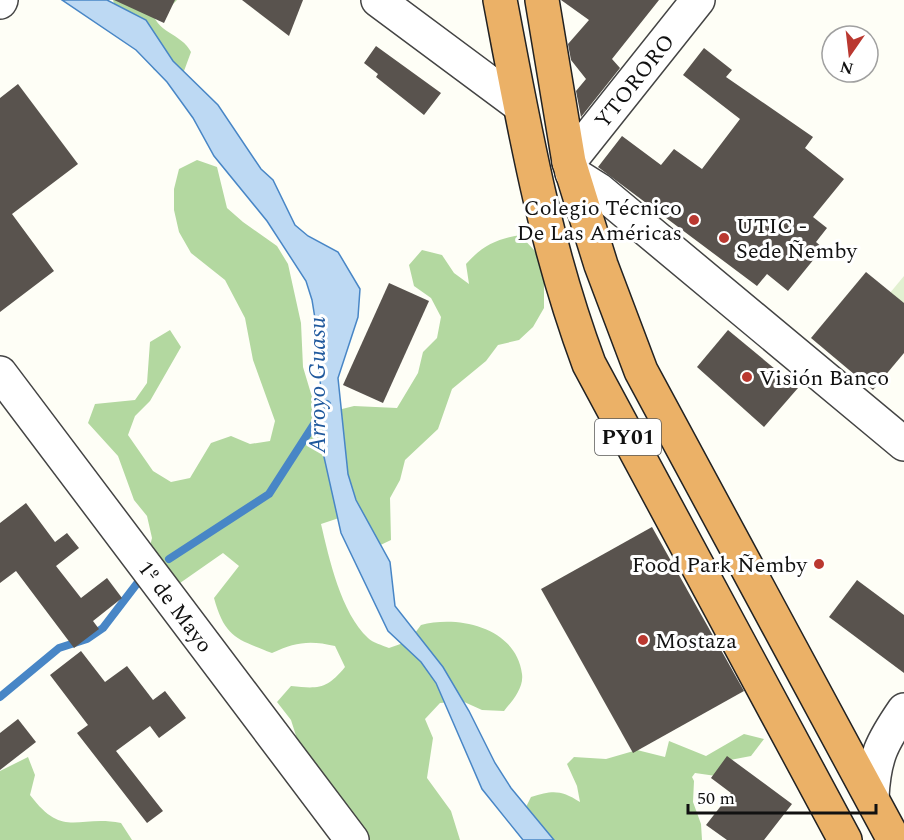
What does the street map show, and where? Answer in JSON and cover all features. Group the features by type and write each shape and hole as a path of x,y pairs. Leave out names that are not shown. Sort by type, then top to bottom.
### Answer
{"highway":[{"name":"PY01","path":"500,0 518,104 542,218 566,302 589,364 845,840"},
{"name":"PY01","path":"542,0 571,168 600,265 641,371 894,840"}],"street":[{"path":"378,0 518,104"},
{"name":"YTORORO","path":"571,168 698,0"},
{"path":"571,168 904,444"},
{"name":"1º de Mayo","path":"0,373 345,838"},
{"path":"872,797 874,766 882,742 904,710"}],"green space":[{"path":"113,0 177,0 172,5 152,8 158,23 187,46 191,52 184,71 175,76 154,70 116,11"},
{"path":"197,160 217,167 227,208 277,246 288,264 301,323 303,367 315,407 334,411 354,406 397,408 418,373 423,352 437,338 441,317 431,298 414,286 409,265 422,250 442,255 454,273 469,284 466,264 472,258 490,244 520,235 534,250 544,269 544,308 533,327 519,340 498,345 486,361 452,389 438,429 405,460 400,480 390,498 391,540 370,550 342,517 321,524 343,600 350,614 370,640 389,648 409,641 421,625 452,622 483,628 497,635 509,645 517,658 522,674 521,684 517,694 504,711 482,710 462,701 440,703 425,719 433,738 427,778 451,811 460,840 353,840 304,761 291,720 277,702 291,686 316,687 333,680 345,667 335,646 303,643 272,653 234,635 223,622 214,598 239,566 223,553 170,590 147,559 152,538 147,516 134,500 118,456 88,423 95,404 135,400 147,383 150,342 170,330 181,347 150,401 135,416 128,435 153,471 171,482 190,478 211,443 231,436 250,444 270,441 275,421 253,360 245,318 225,280 191,253 179,232 174,210 174,189 179,169"},
{"path":"904,276 904,325 880,305"},
{"path":"744,734 764,739 751,756 730,760 716,776 695,773 692,777 694,781 693,802 701,824 702,840 533,840 522,815 531,797 545,793 562,793 580,802 577,786 567,764 574,757 606,759 637,750 665,757 669,741 706,756"},
{"path":"28,757 35,775 30,795 42,809 62,821 121,823 132,840 0,840 0,771"}],"water":[{"path":"62,0 107,0 146,20 173,61 218,105 261,169 273,180 295,225 308,236 338,252 360,289 358,317 338,378 348,474 356,500 390,562 395,606 443,667 511,788 554,840 523,840 482,789 436,683 421,662 388,631 341,533 324,457 318,337 312,300 306,281 267,221 214,156 193,118 167,82 136,50"}],"building":[{"path":"114,0 175,0 164,23"},
{"path":"242,0 303,0 289,36"},
{"path":"561,0 659,0 612,59 620,68 581,117 576,91 586,79 571,60 568,44 589,20"},
{"path":"376,46 441,93 424,115 376,77 378,74 364,63"},
{"path":"704,48 732,70 726,77 813,137 805,148 844,179 813,217 827,228 816,242 823,248 788,291 767,274 757,286 598,167 622,136 661,165 674,149 702,169 740,119 683,75"},
{"path":"18,84 78,164 12,214 54,271 0,312 0,98"},
{"path":"866,272 904,303 904,353 873,390 811,338"},
{"path":"389,283 429,301 383,403 343,385"},
{"name":"Visión Banco","path":"728,330 798,388 764,427 697,367"},
{"path":"26,503 55,542 67,533 79,548 56,566 81,598 107,578 122,598 93,621 99,629 74,648 16,571 0,583 0,523"},
{"name":"Mostaza","path":"652,527 744,691 633,753 541,589"},
{"path":"857,580 904,615 904,673 829,617"},
{"path":"81,651 105,682 127,666 153,700 165,691 186,718 159,738 150,726 116,751 163,811 147,823 77,733 88,725 50,675"},
{"path":"18,719 36,742 0,770 0,733"},
{"path":"727,756 792,804 764,840 727,840 706,825 731,793 711,778"}],"waterway":[{"name":"Arroyo Guasu","path":"169,559 269,494 327,404"},
{"path":"0,697 59,648 87,639 103,628 142,577"}],"place":[{"name":"Colegio Técnico De Las Américas","path":"694,220"},
{"name":"UTIC - Sede Ñemby","path":"724,238"},
{"name":"Visión Banco","path":"747,377"},
{"name":"Food Park Ñemby","path":"819,564"},
{"name":"Mostaza","path":"643,640"}]}
